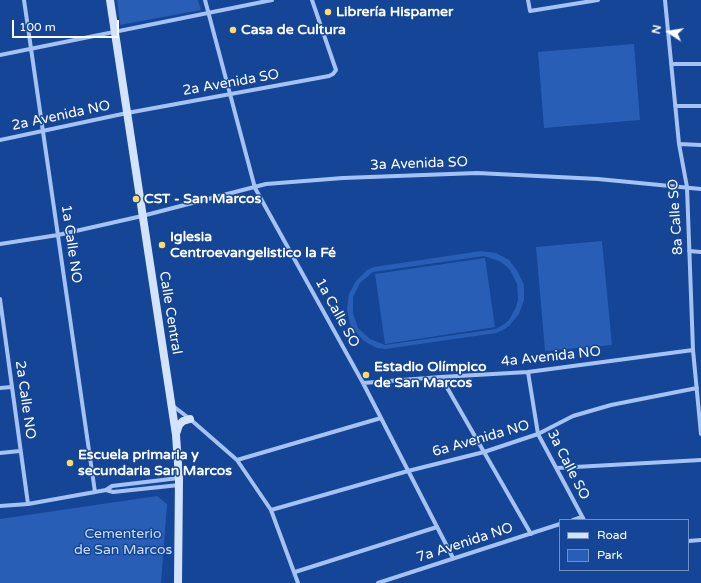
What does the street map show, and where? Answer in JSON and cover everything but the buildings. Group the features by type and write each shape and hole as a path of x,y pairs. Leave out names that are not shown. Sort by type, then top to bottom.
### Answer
{"main road":[{"name":"Calle Central","path":"110,0 176,435 180,481 178,583"},
{"path":"176,435 179,426 183,421 190,419"}],"street":[{"name":"1a Calle NO","path":"24,0 95,492"},
{"name":"1a Calle SO","path":"205,0 229,95 255,188 363,383 453,558"},
{"path":"0,55 272,0"},
{"name":"2a Avenida SO","path":"127,113 229,95 333,74 336,70 312,0"},
{"path":"528,0 530,11 580,1 598,0"},
{"name":"8a Calle SO","path":"665,0 679,144 687,187 693,350 701,434"},
{"path":"671,64 701,64"},
{"path":"675,106 701,106"},
{"name":"2a Avenida NO","path":"0,140 127,113"},
{"path":"679,144 701,145"},
{"name":"3a Avenida SO","path":"0,244 58,235 142,216 266,184 343,178 477,173 598,179 701,189"},
{"path":"689,251 701,252"},
{"name":"2a Calle NO","path":"0,299 28,504"},
{"name":"4a Avenida NO","path":"363,383 528,372 693,350"},
{"name":"3a Calle SO","path":"528,372 538,434 583,518"},
{"path":"441,377 531,534"},
{"path":"0,388 12,387"},
{"name":"6a Avenida NO","path":"271,510 408,471 484,452 538,434 573,416 611,405 697,388"},
{"path":"171,405 190,419 237,460 271,510 298,583"},
{"path":"237,460 381,418"},
{"path":"0,453 20,451"},
{"path":"557,468 701,460"},
{"path":"106,490 112,492 180,481"},
{"path":"0,506 28,504 106,490 112,486 180,481"},
{"name":"7a Avenida NO","path":"378,583 559,524"},
{"path":"295,572 437,526"},
{"path":"689,541 701,540"}],"green space":[{"path":"117,0 198,0 201,10 120,25"},
{"path":"634,44 640,120 544,128 538,52"},
{"path":"602,241 612,345 545,351 536,247"},
{"path":"481,251 496,253 509,260 518,272 524,285 524,300 519,314 509,326 496,333 385,349 377,348 364,341 354,330 350,324 347,309 349,294 356,281 367,270 374,267","holes":["484,256 499,261 510,270 517,284 518,299 516,307 509,320 496,329 385,345 370,339 358,328 353,313 353,297 360,283 373,272"]},
{"path":"485,258 495,327 385,344 375,274"},
{"name":"Cementerio de San Marcos","path":"157,496 167,504 161,583 0,583 0,519"}],"place":[{"name":"Librería Hispamer","path":"328,12"},
{"name":"Casa de Cultura","path":"233,30"},
{"name":"CST - San Marcos","path":"136,199"},
{"name":"Iglesia Centroevangelistico la Fé","path":"162,245"},
{"name":"Estadio Olímpico de San Marcos","path":"366,375"},
{"name":"Escuela primaria y secundaria San Marcos","path":"70,463"}]}
